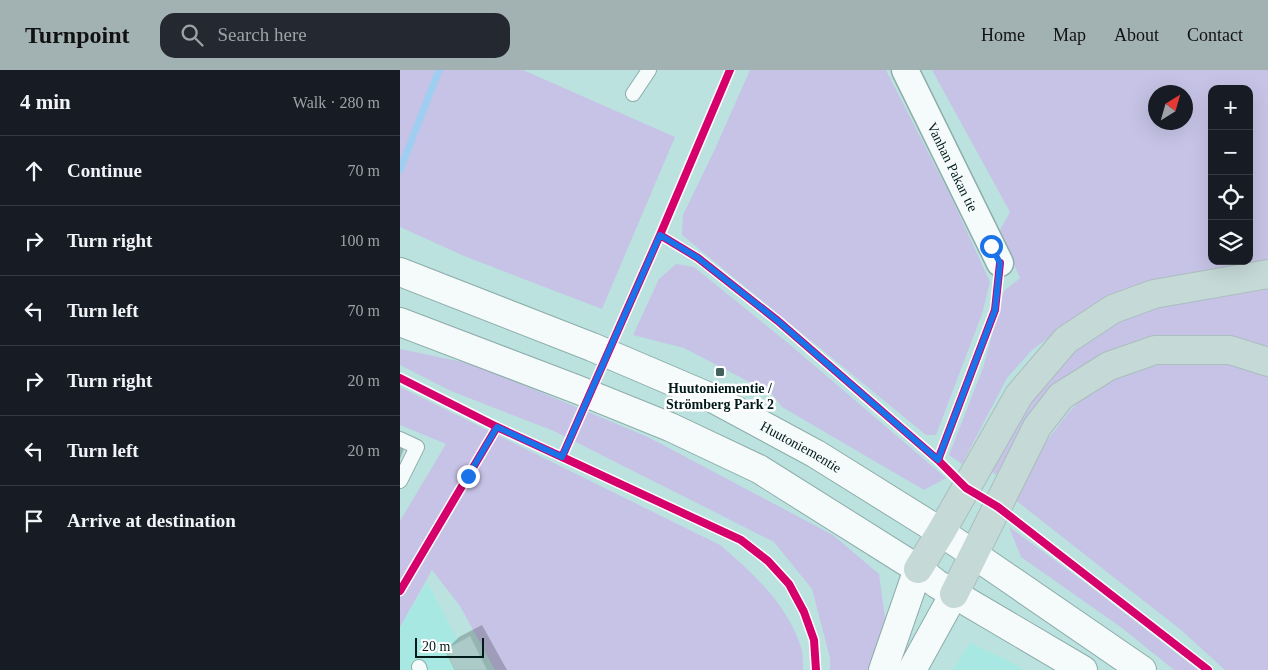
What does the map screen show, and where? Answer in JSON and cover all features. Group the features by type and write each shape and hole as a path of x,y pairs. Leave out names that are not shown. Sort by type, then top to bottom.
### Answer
{"highway":[{"path":"918,568 941,532 1019,395 1066,340 1113,310 1154,294 1268,274"},
{"path":"954,594 1037,428 1061,396 1109,366 1155,350 1230,350 1268,362"}],"main road":[{"name":"Huutoniementie","path":"400,272 592,347 714,399 816,454 941,532 1142,670"},
{"path":"400,322 576,388 653,420 759,469 918,568 937,584 1083,670"},
{"path":"883,670 918,568"},
{"path":"912,670 954,594"}],"street":[{"name":"Vanhan Pakan tie","path":"905,70 1000,263"}],"lane":[{"path":"634,94 649,70"},
{"path":"400,439 418,447 400,481"}],"shaded area":[{"path":"400,70 523,70 675,137 602,309 464,256 400,227"},
{"path":"750,70 886,70 953,201 990,282 982,314 936,435 926,435 682,235 683,215"},
{"path":"932,70 1268,70 1268,260 1253,263 1253,85 1208,85 1208,265 1243,265 1137,286 1093,307 1033,349 1007,378 962,464 949,455 983,368 1004,291 1020,278 999,232 1010,212"},
{"path":"676,264 694,267 788,343 946,478 924,490 782,407 771,393 684,348 633,335 659,279"},
{"path":"1268,285 1268,347 1244,340 1193,336 1143,338 1108,352 1033,410 996,475 991,471 1021,410 1080,345 1113,324 1156,306"},
{"path":"400,349 473,364 648,437 833,535 879,574 885,618 868,670 830,670 830,658 812,589 774,542 554,431 451,391 400,365"},
{"path":"1189,360 1233,365 1268,375 1268,670 1225,670 1181,630 1014,499 1039,451 1068,413 1088,392 1131,370"},
{"path":"400,387 720,545 768,590 778,603 795,631 801,647 803,670 495,670 460,606 432,570 400,627 400,521 446,444 400,425"},
{"path":"1009,527 1083,581 1198,670 1174,670 1122,628 1021,557"},
{"path":"427,582 473,670 400,670 400,626"},
{"path":"970,643 1007,660 1025,670 953,670"}],"building":[{"path":"470,636 487,670 455,670 445,650"}],"waterway":[{"path":"400,170 439,70"}],"cycle path":[{"path":"400,378 497,427 562,457 730,70"},
{"path":"660,235 698,258 778,321 938,460 966,488 998,507 1208,670"},
{"path":"938,460 995,310 1000,263"},
{"path":"400,591 497,427"},
{"path":"562,457 741,540 768,561 789,584 804,612 814,640 816,670"}],"place":[{"name":"Huutoniementie / Strömberg Park 2","path":"720,372"}],"route":[{"path":"468,476 497,427 562,457 660,235 698,258 778,321 938,460 995,310 1000,263 991,246"}]}
